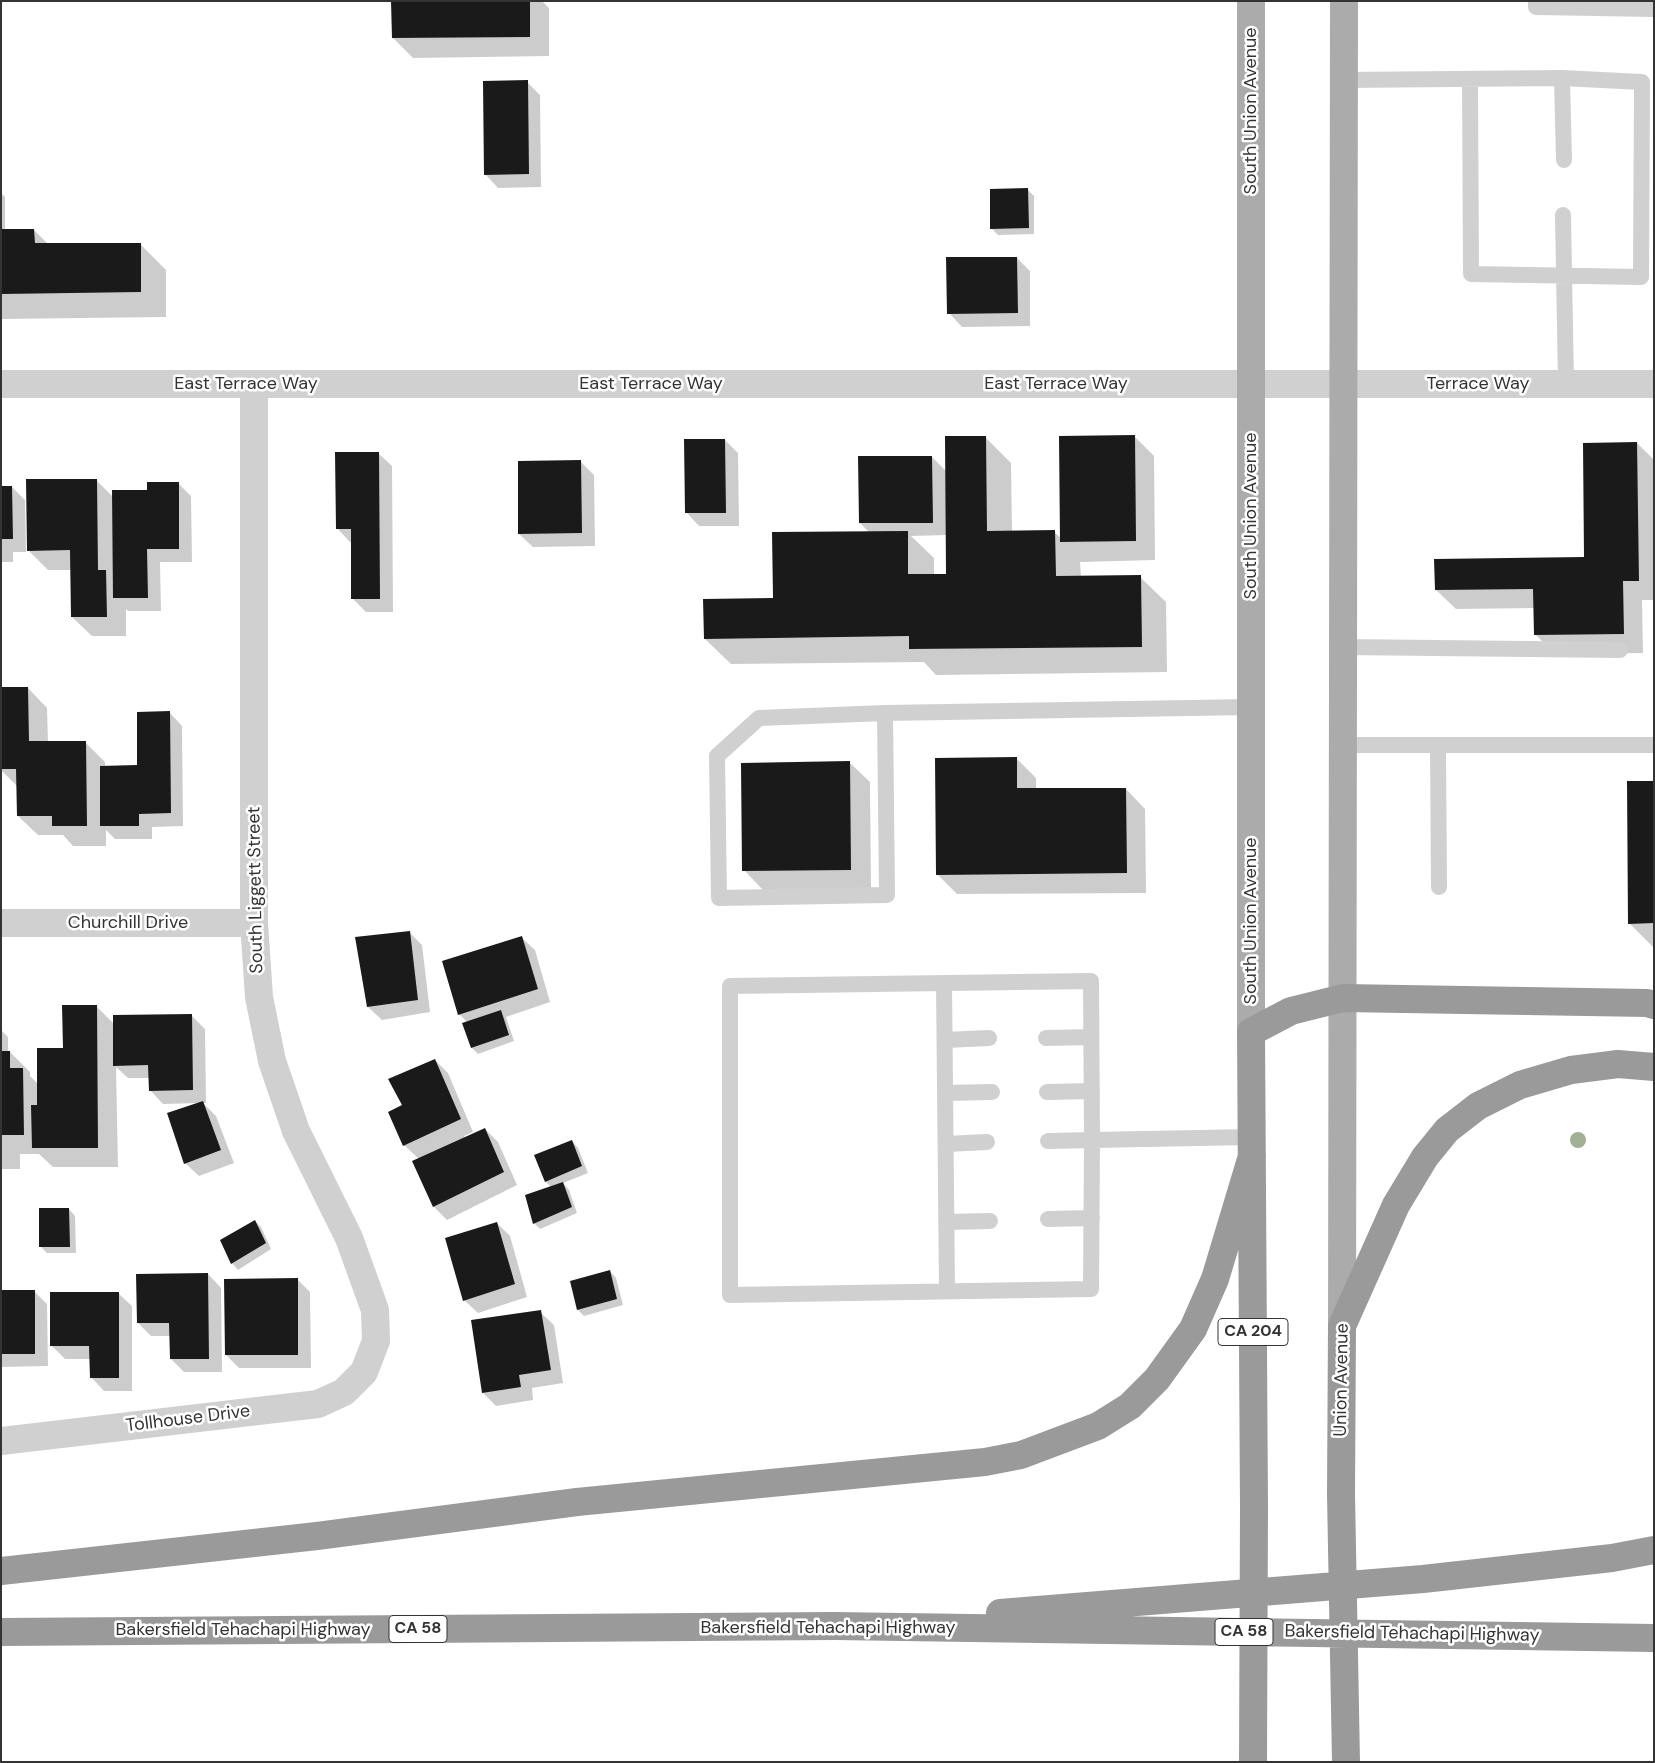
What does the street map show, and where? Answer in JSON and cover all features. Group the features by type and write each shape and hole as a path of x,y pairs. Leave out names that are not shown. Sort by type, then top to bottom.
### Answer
{"highway":[{"path":"1251,1032 1291,1011 1343,998 1647,1003 1654,1005"},
{"name":"CA 204","path":"1251,1032 1254,1508 1253,1762"},
{"path":"1342,1326 1396,1205 1425,1157 1447,1130 1478,1106 1520,1085 1571,1070 1608,1065 1654,1067"},
{"path":"1,1570 317,1536 577,1502 985,1462 1021,1455 1098,1426 1130,1406 1157,1379 1193,1329 1215,1279 1252,1146"},
{"name":"Union Avenue","path":"1342,1326 1341,1494 1346,1762"},
{"path":"834,1626 1423,1579 1612,1558 1654,1550"},
{"name":"Bakersfield Tehachapi Highway","path":"1,1632 834,1626 1654,1638"}],"main road":[{"name":"South Union Avenue","path":"1251,1 1251,1032"},
{"path":"1343,998 1344,1"},
{"name":"Union Avenue","path":"1342,1326 1343,998"}],"street":[{"name":"East Terrace Way","path":"1,384 1301,384"},
{"name":"South Liggett Street","path":"254,384 254,923 259,997 272,1061 296,1131 349,1238 375,1310 376,1341 364,1372"},
{"name":"Terrace Way","path":"1301,384 1654,384"},
{"name":"Churchill Drive","path":"1,923 254,923"},
{"name":"Tollhouse Drive","path":"1,1441 318,1404 344,1392 364,1372"}],"lane":[{"path":"1536,1 1536,7 1654,8"},
{"path":"1344,80 1562,78 1642,82 1641,277 1471,274 1470,79"},
{"path":"1562,78 1564,160"},
{"path":"1563,216 1566,384"},
{"path":"1344,647 1620,650"},
{"path":"885,713 887,895 719,898 717,756 759,718 885,713 1251,707"},
{"path":"1343,745 1654,745"},
{"path":"1438,745 1440,887"},
{"path":"1091,982 1091,1288 730,1295 730,986 944,983 1091,982"},
{"path":"944,983 947,1291"},
{"path":"1046,1038 1091,1037"},
{"path":"945,1040 989,1038"},
{"path":"1047,1092 1092,1091"},
{"path":"945,1093 992,1092"},
{"path":"1048,1141 1092,1140 1252,1146"},
{"path":"946,1144 987,1142"},
{"path":"1048,1219 1092,1218"},
{"path":"947,1222 990,1221"}],"building":[{"path":"391,1 530,1 530,37 392,38"},
{"path":"528,80 529,174 484,175 483,81"},
{"path":"1028,188 1029,228 990,229 990,189"},
{"path":"1,229 34,229 35,243 141,243 141,292 1,294"},
{"path":"946,257 1017,257 1018,313 947,314"},
{"path":"1135,435 1136,541 1060,542 1059,436"},
{"path":"945,436 986,436 987,531 1055,530 1056,576 1141,575 1142,647 909,649 909,636 704,639 703,599 773,598 772,532 908,531 908,574 946,574"},
{"path":"684,439 725,439 726,513 685,513"},
{"path":"1637,442 1639,581 1623,581 1624,634 1534,635 1533,589 1435,590 1434,559 1584,557 1583,443"},
{"path":"335,452 379,452 380,599 351,599 351,529 336,529"},
{"path":"858,456 932,456 933,523 859,523"},
{"path":"581,460 582,533 518,534 518,461"},
{"path":"26,479 97,479 98,570 106,570 107,617 71,617 70,550 27,551"},
{"path":"147,482 179,482 179,549 147,549 148,598 113,598 112,490 147,490"},
{"path":"1,486 12,486 13,539 1,539"},
{"path":"1,687 28,687 29,741 86,741 87,826 52,826 52,816 17,816 16,769 1,769"},
{"path":"170,711 171,813 139,814 139,826 100,826 100,766 137,765 137,712"},
{"path":"1017,757 1017,788 1126,788 1127,873 936,875 935,758"},
{"path":"850,761 851,870 742,871 741,763"},
{"path":"1627,781 1654,781 1654,923 1628,924"},
{"path":"410,931 418,1000 367,1007 355,937"},
{"path":"522,936 538,989 458,1015 442,961"},
{"path":"62,1005 97,1005 98,1148 32,1148 31,1105 37,1105 37,1048 63,1048"},
{"path":"501,1010 509,1035 471,1048 462,1023"},
{"path":"192,1014 193,1090 149,1091 148,1065 113,1066 113,1015"},
{"path":"1,1051 10,1051 10,1068 23,1068 24,1135 1,1135"},
{"path":"435,1059 461,1119 403,1146 388,1112 402,1105 388,1079"},
{"path":"203,1101 221,1150 184,1164 167,1113"},
{"path":"485,1128 504,1172 433,1207 412,1161"},
{"path":"572,1140 582,1166 545,1182 534,1155"},
{"path":"563,1182 572,1207 533,1224 525,1195"},
{"path":"39,1208 69,1208 70,1247 39,1247"},
{"path":"255,1220 266,1243 231,1264 220,1240"},
{"path":"497,1222 515,1284 463,1301 445,1238"},
{"path":"610,1270 617,1299 577,1310 570,1281"},
{"path":"208,1273 209,1359 170,1359 169,1323 137,1323 136,1274"},
{"path":"298,1278 298,1355 225,1355 224,1279"},
{"path":"1,1290 35,1290 35,1354 1,1354"},
{"path":"50,1292 119,1292 119,1378 90,1378 89,1346 50,1346"},
{"path":"541,1310 551,1370 519,1375 521,1387 482,1393 471,1320"}]}
